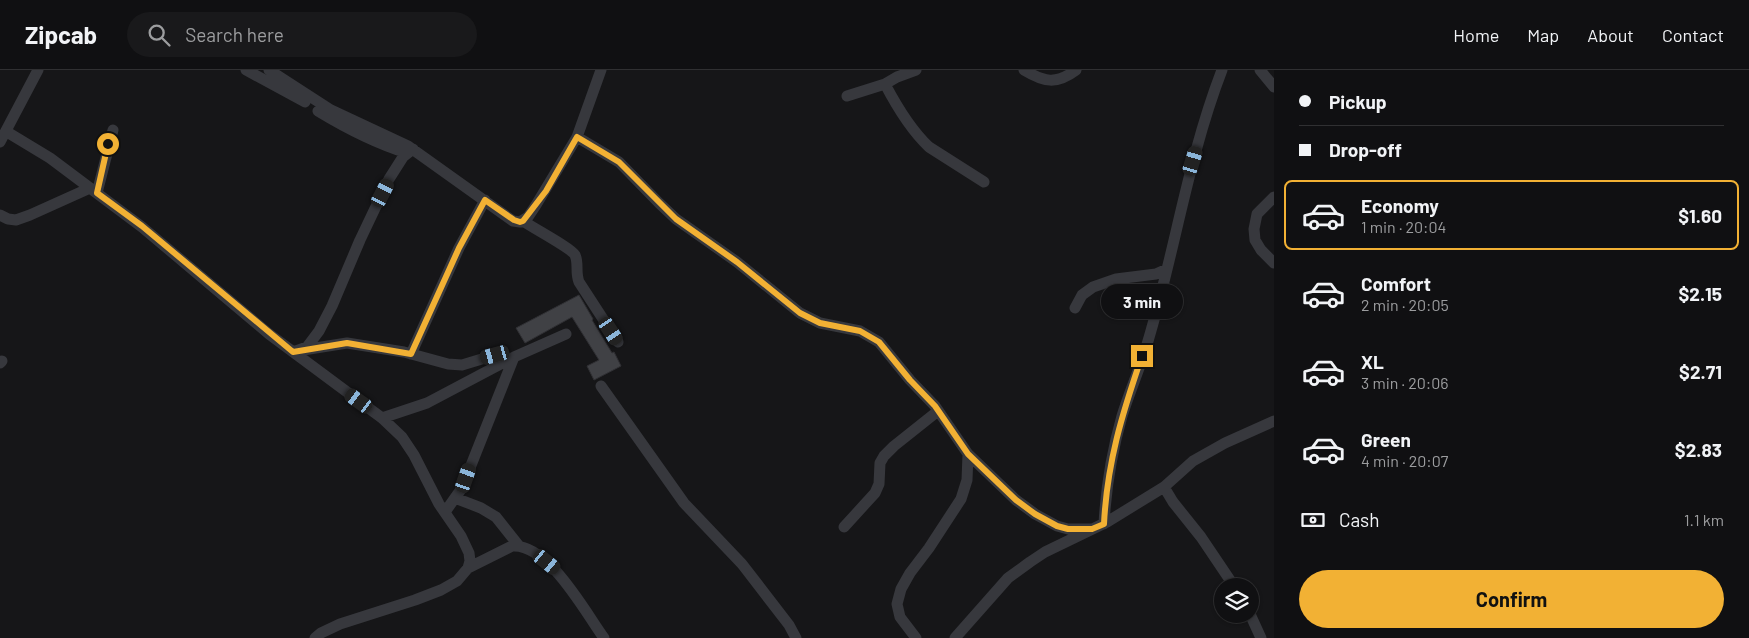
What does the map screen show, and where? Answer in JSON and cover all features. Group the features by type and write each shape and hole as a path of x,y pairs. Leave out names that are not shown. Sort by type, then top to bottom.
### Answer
{"street":[{"path":"0,142 7,132 38,70"},
{"path":"246,70 352,131 386,146 410,151"},
{"path":"269,70 331,110 410,151 514,220 523,221 573,252 578,263 576,271 579,282 618,342"},
{"path":"523,221 546,191 577,137 601,70"},
{"path":"847,96 885,84 916,70"},
{"path":"1024,70 1044,80 1052,81 1065,78 1076,70"},
{"path":"1104,524 1105,498 1114,444 1131,387 1148,341 1168,269 1193,161 1222,70"},
{"path":"1260,70 1274,87"},
{"path":"885,84 903,116 923,141 984,182"},
{"path":"0,215 16,220 93,190 113,130"},
{"path":"7,132 50,158 142,226 382,418 402,437 445,512 457,528 469,553 470,561 468,568"},
{"path":"577,137 619,162 676,219 758,279 800,313 820,323 860,331 879,342 938,411 968,454 1016,500 1035,514 1057,526 1068,529 1092,529"},
{"path":"298,351 312,341 332,306 376,206 403,157 410,151"},
{"path":"1274,197 1257,214 1254,229 1255,240 1261,250 1274,263"},
{"path":"411,354 459,248 485,200"},
{"path":"1075,308 1082,295 1093,287 1116,279 1156,274 1168,269"},
{"path":"382,418 426,403 511,358 566,334"},
{"path":"298,351 347,343 411,354 448,364 462,365 495,355 511,358"},
{"path":"445,512 462,488 511,358"},
{"path":"601,386 684,503 742,564 789,625 796,638"},
{"path":"844,527 875,493 879,484 880,463 884,456 938,411"},
{"path":"955,638 1008,578 1045,552 1104,524 1164,487 1193,461 1225,443 1274,420"},
{"path":"900,638 913,634 900,617 897,604 901,589 960,499 967,480 968,454"},
{"path":"1164,487 1229,578"},
{"path":"455,498 481,508 496,518 519,546"},
{"path":"315,638 340,624 441,590 457,581 468,568 512,546 519,546 528,548 555,569 604,638"},
{"path":"1254,623 1261,638"}],"building":[{"path":"579,295 592,320 612,353 614,352 621,366 594,380 587,366 599,360 572,317 525,343 516,328"}],"route":[{"path":"108,144 97,193 142,226 293,352 347,343 411,354 459,248 485,200 514,220 518,222 523,221 528,217 546,191 577,137 619,162 676,219 737,262 800,313 820,323 860,331 879,342 910,380 935,406 957,440 981,468 1016,500 1035,514 1047,522 1068,529 1092,529 1104,524 1105,498 1114,444 1142,356"}]}
